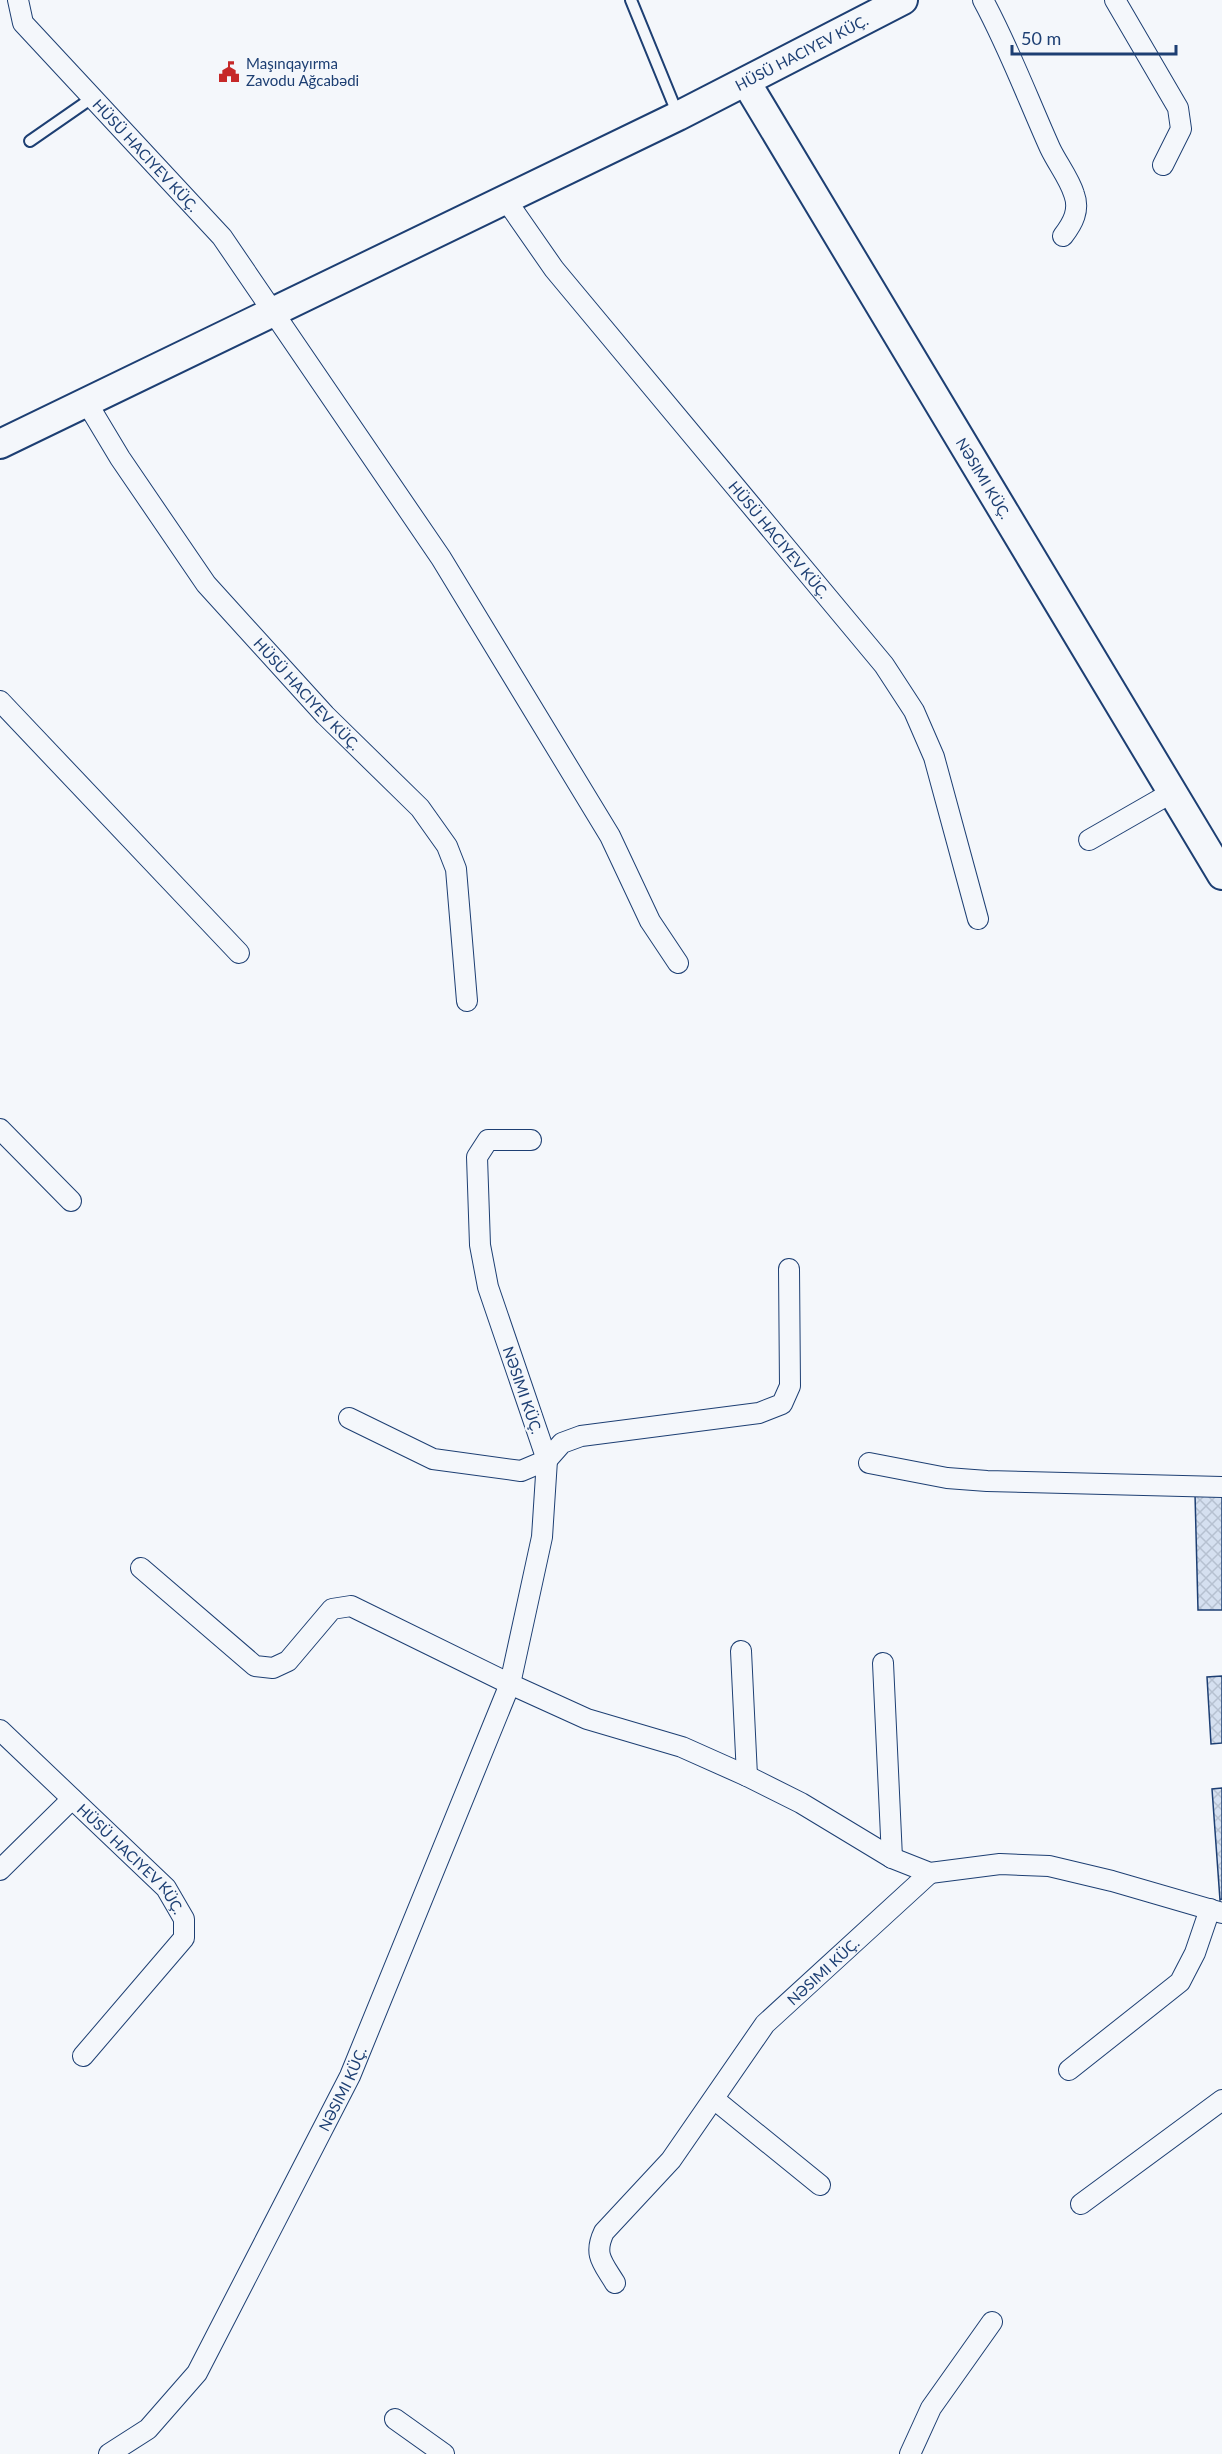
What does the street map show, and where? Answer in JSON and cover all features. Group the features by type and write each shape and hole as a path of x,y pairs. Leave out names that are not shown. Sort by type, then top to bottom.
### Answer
{"main road":[{"path":"0,444 678,116 903,0"},
{"name":"NƏSIMI KÜÇ.","path":"746,82 1222,875"}],"street":[{"path":"18,0 23,24 222,237 447,568 610,836 650,921 678,963"},
{"path":"983,0 999,30 1051,150 1074,194 1076,212 1074,223 1063,236"},
{"path":"1114,0 1178,108 1181,129 1163,165"},
{"path":"506,200 554,269 884,665 914,711 934,757 978,919"},
{"path":"87,403 120,458 206,584 325,715 420,808 447,846 456,869 467,1001"},
{"path":"0,701 239,953"},
{"path":"1089,840 1171,793"},
{"path":"0,1129 71,1201"},
{"name":"NƏSIMI KÜÇ.","path":"109,2454 148,2429 197,2373 350,2076 510,1684 542,1537 547,1460 488,1287 480,1245 477,1157 489,1140 531,1140"},
{"path":"349,1418 433,1459 521,1471 547,1460 562,1443 580,1436 759,1413 782,1404 790,1386 789,1269"},
{"path":"869,1463 947,1478 987,1481 1222,1487"},
{"path":"141,1568 255,1666 273,1668 288,1661 332,1609 351,1606 587,1719 682,1747 747,1776 801,1803 892,1858 930,1874 1000,1864 1049,1866 1112,1881 1216,1911 1180,1982 1069,2070"},
{"path":"741,1651 747,1776"},
{"path":"883,1663 892,1858"},
{"path":"0,1730 166,1888 184,1919 184,1938 83,2056"},
{"path":"0,1870 72,1799"},
{"name":"NƏSIMI KÜÇ.","path":"615,2283 599,2256 598,2245 604,2232 671,2160 765,2024 930,1874"},
{"path":"714,2099 820,2185"},
{"path":"1081,2204 1222,2100"},
{"path":"910,2454 931,2408 992,2322"},
{"path":"395,2419 444,2454"}],"lane":[{"path":"631,0 678,116"},
{"path":"30,141 92,98"}],"building":[{"path":"1195,1494 1222,1494 1222,1610 1198,1610"},
{"path":"1222,1676 1222,1743 1211,1744 1207,1677"},
{"path":"1222,1788 1222,1899 1220,1900 1212,1789"}],"place":[{"name":"Maşınqayırma Zavodu Ağcabədi","path":"229,72"}]}
